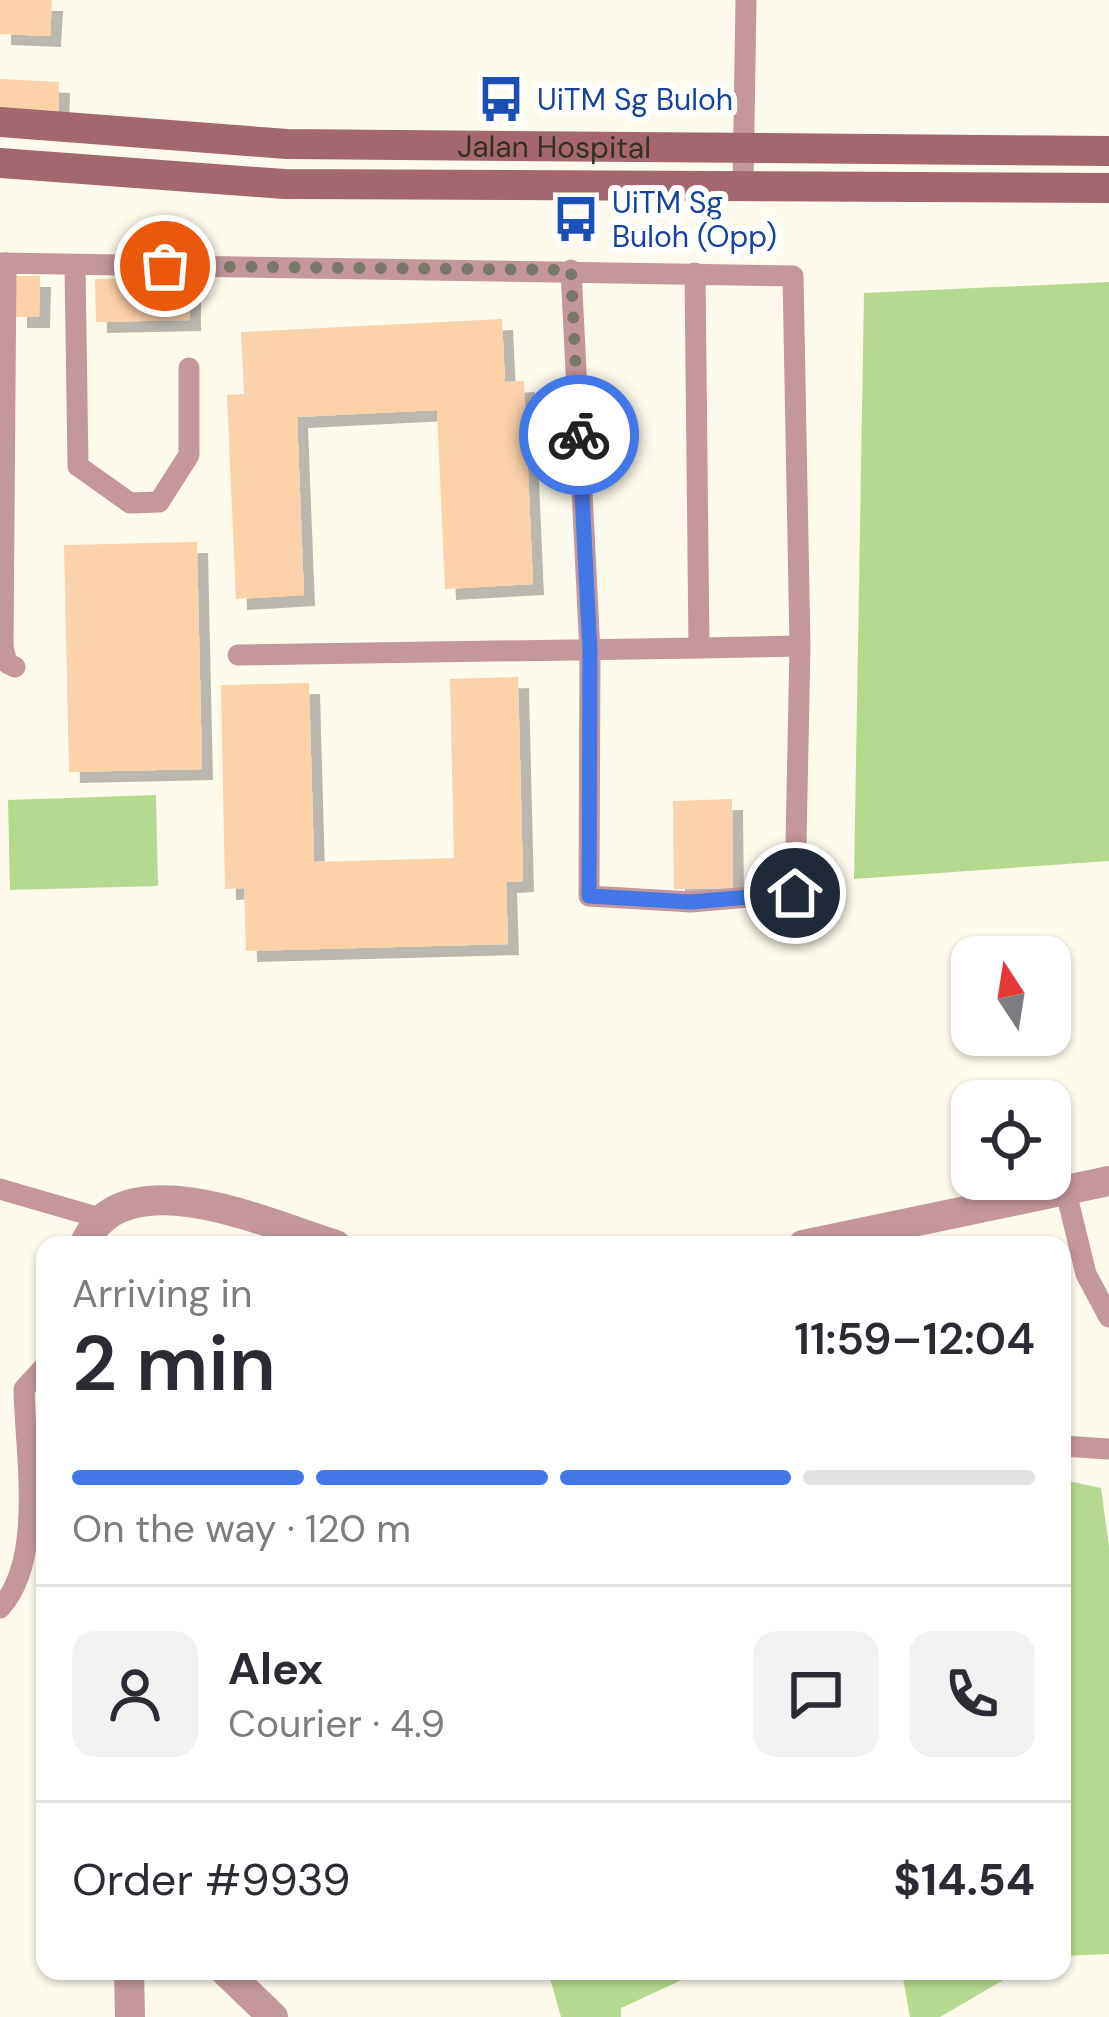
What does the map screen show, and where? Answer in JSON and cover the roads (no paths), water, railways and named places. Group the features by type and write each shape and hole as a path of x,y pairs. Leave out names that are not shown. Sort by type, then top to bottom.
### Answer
{"main road":[{"name":"Jalan Hospital","path":"0,122 287,144 1109,151"},
{"name":"Jalan Hospital","path":"0,163 284,184 1109,188"}],"street":[{"path":"1071,1191 1109,1181"},
{"path":"89,1236 100,1218 148,1200 183,1197 307,1236"},
{"path":"848,1236 1026,1200"},
{"path":"129,1980 130,2017"},
{"path":"234,1980 273,2017"}],"lane":[{"path":"743,186 746,0"},
{"path":"15,667 7,663 3,647 3,263 571,270 793,276 800,646 795,893 691,902 589,896 590,652 571,270"},
{"path":"75,265 78,466 130,503 159,502 189,455 189,368"},
{"path":"695,273 699,648"},
{"path":"238,655 800,646"},
{"path":"0,1189 100,1218"},
{"path":"1068,1200 1087,1274 1109,1317"},
{"path":"0,1608 14,1593 28,1562 24,1389 36,1376"},
{"path":"1071,1447 1109,1449"}],"place":[{"name":"UiTM Sg Buloh","path":"501,99"},
{"name":"UiTM Sg Buloh (Opp)","path":"576,219"}]}
